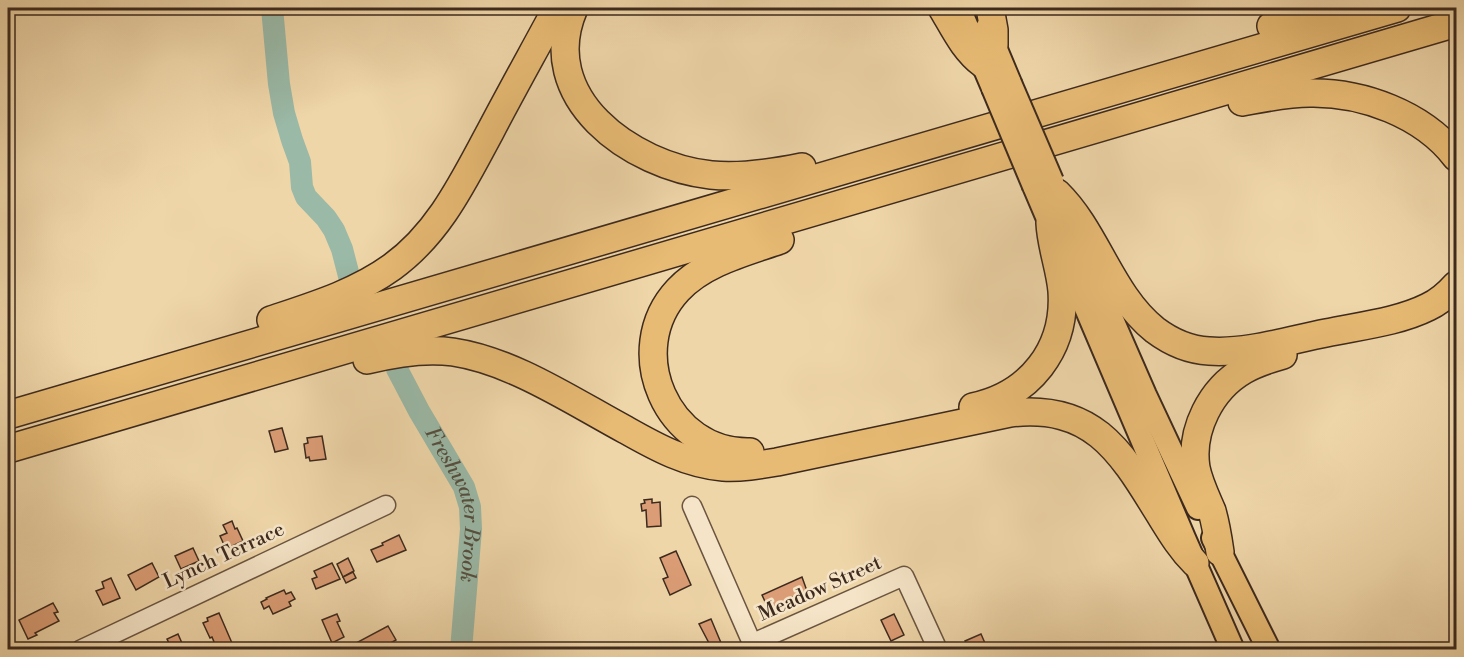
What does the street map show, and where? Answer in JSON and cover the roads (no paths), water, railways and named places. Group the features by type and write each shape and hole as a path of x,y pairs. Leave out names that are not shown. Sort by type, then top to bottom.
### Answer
{"highway":[{"path":"113,385 133,369 151,359 346,293 380,275 405,258 426,237 453,200 557,8"},
{"path":"574,8 565,48 567,68 576,92 603,128 648,157 688,171 736,176 781,171 863,152 900,153"},
{"path":"942,8 973,57 995,70"},
{"path":"990,8 994,30 995,70"},
{"path":"1098,95 1129,72 1323,8"},
{"path":"8,416 1397,8"},
{"path":"8,449 1456,23"},
{"path":"1190,102 1221,106 1304,93 1349,96 1385,107 1411,120 1435,136 1456,157"},
{"path":"932,178 902,199 720,262 693,277 678,290 665,308 657,327 653,356 662,395 686,429 705,442 723,449 740,452 764,451 979,406 1007,395 1026,382 1041,366 1052,348 1059,329 1062,291 1050,223"},
{"path":"1048,187 1077,216 1115,280 1143,319 1173,341 1193,349 1212,352 1249,349 1397,317 1436,303 1456,285"},
{"path":"1220,552 1214,520 1198,477 1195,452 1197,436 1203,419 1224,386 1243,370 1266,360 1413,327 1436,318 1456,304"},
{"path":"289,366 308,369 327,368 416,352 442,351 467,355 496,363 524,375 666,451 695,462 723,467 777,462 1010,413 1038,411 1062,415 1088,426 1100,434 1114,449 1139,482 1179,545 1195,562"},
{"path":"8,465 62,445 95,423"}],"main road":[{"path":"959,8 995,70 1145,395 1269,650"},
{"path":"979,8 995,70"},
{"path":"1048,187 1050,223 1233,650"},
{"path":"1252,615 1281,650"}],"street":[{"name":"Lynch Terrace","path":"80,650 386,505"},
{"path":"692,506 754,646"},
{"name":"Meadow Street","path":"754,646 904,576 938,650"}],"waterway":[{"name":"Freshwater Brook","path":"272,8 279,84 284,113 300,162 302,187 306,197 334,230 349,276"},
{"name":"Freshwater Brook","path":"397,369 464,487 470,507 471,529 461,650"}]}
